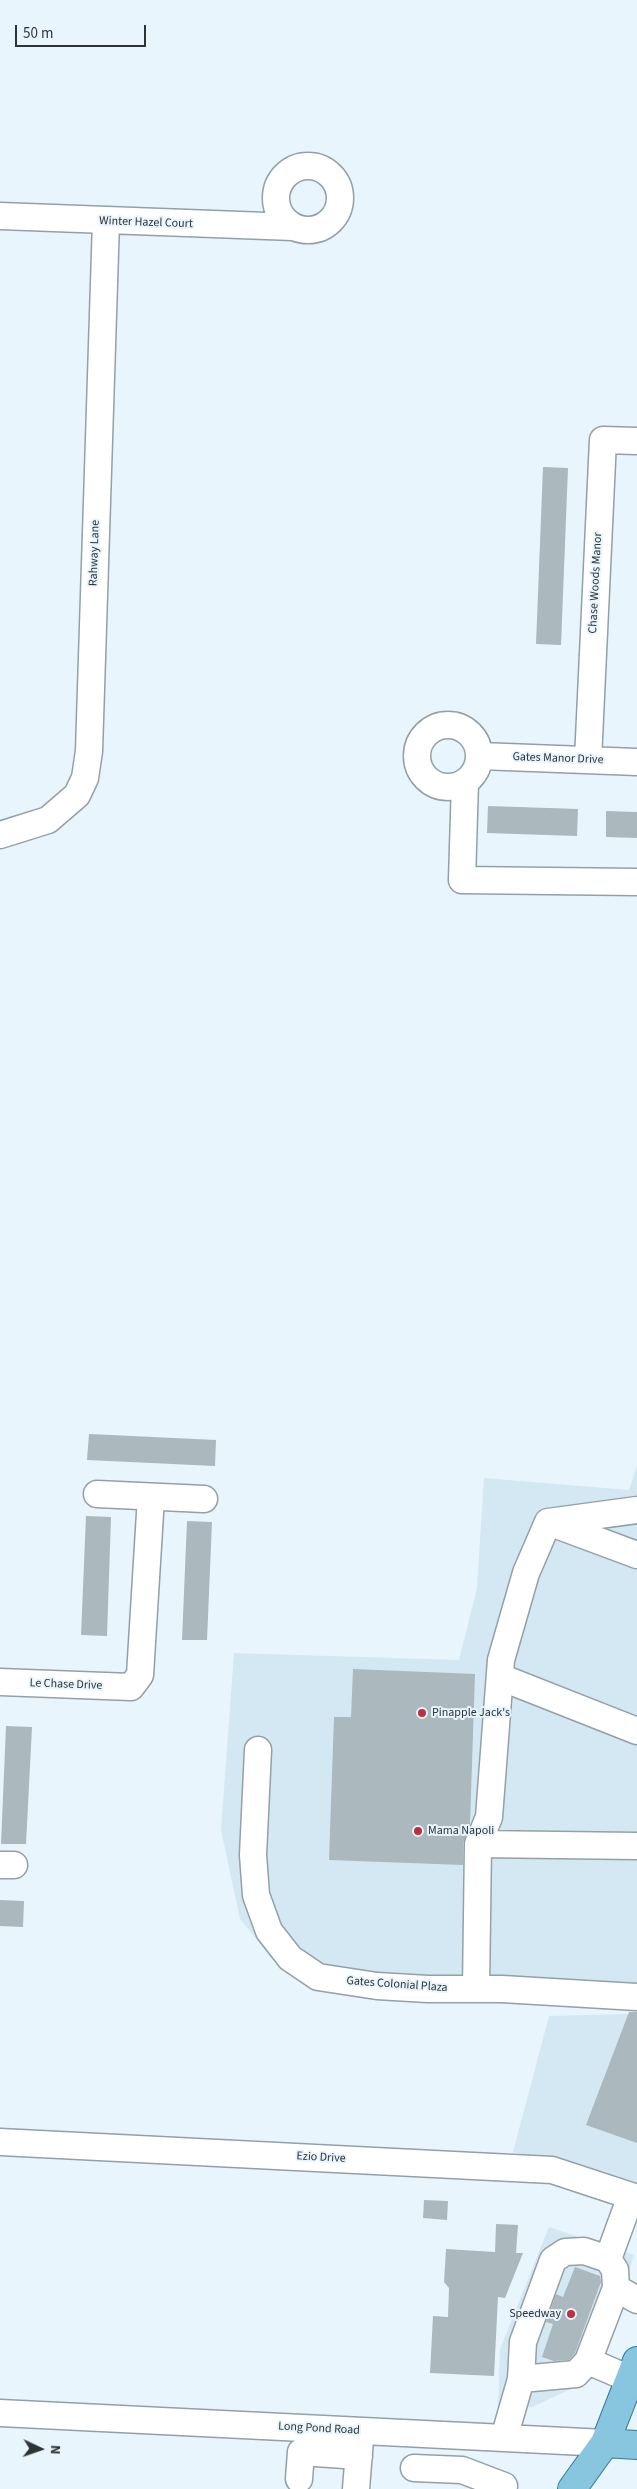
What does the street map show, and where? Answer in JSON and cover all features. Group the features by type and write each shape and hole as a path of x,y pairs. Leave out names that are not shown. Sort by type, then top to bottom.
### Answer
{"main road":[{"path":"572,2489 605,2443 633,2370"},
{"name":"Long Pond Road","path":"605,2443 637,2445"}],"street":[{"name":"Winter Hazel Court","path":"0,216 293,227"},
{"name":"Rahway Lane","path":"0,835 48,820 77,796 85,778 89,741 106,221"},
{"name":"Chase Woods Manor","path":"588,760 603,440 637,441"},
{"path":"438,726 458,726 474,737 480,756 475,771 465,782 454,786 444,786 425,777 420,768 417,757 423,738 438,726"},
{"name":"Gates Manor Drive","path":"480,756 637,762"},
{"path":"465,782 462,880 637,882"},
{"path":"97,1494 204,1499"},
{"name":"Le Chase Drive","path":"0,1682 131,1688 140,1675 151,1497"},
{"path":"548,1522 637,1510"},
{"path":"548,1522 637,1555"},
{"path":"476,1989 478,1844 489,1817 501,1660 526,1573 548,1522"},
{"path":"500,1677 637,1731"},
{"name":"Gates Colonial Plaza","path":"258,1750 253,1855 256,1895 269,1931 290,1958 318,1977 340,1982 428,1989 476,1989 637,1997"},
{"path":"478,1844 637,1846"},
{"name":"Ezio Drive","path":"0,2142 552,2170 634,2197"},
{"path":"608,2259 634,2197"},
{"path":"504,2438 521,2379 520,2361 523,2342 553,2260 564,2252 584,2251 608,2259 616,2270 626,2294 588,2361 576,2374 521,2379"},
{"path":"588,2361 633,2370"},
{"name":"Long Pond Road","path":"0,2413 302,2440 361,2431 605,2443"},
{"path":"356,2489 361,2431"},
{"path":"414,2478 415,2433"},
{"path":"299,2479 302,2440 359,2456"},
{"path":"414,2478 462,2470 504,2486 503,2489"},
{"path":"414,2478 438,2489"}],"shaded area":[{"path":"637,1465 637,2010 350,1996 307,1987 272,1959 240,1919 221,1830 234,1653 459,1660 477,1588 484,1478 629,1490"},
{"path":"627,2014 637,2016 637,2184 513,2152 549,2016"},
{"path":"549,2227 634,2255 595,2378 532,2407 498,2407 500,2349"}],"building":[{"path":"543,467 568,468 561,645 536,644"},
{"path":"488,806 578,809 577,836 487,833"},
{"path":"606,811 637,812 637,838 606,837"},
{"path":"89,1434 216,1440 215,1466 87,1460"},
{"path":"86,1516 111,1517 107,1636 81,1635"},
{"path":"187,1521 212,1522 207,1640 182,1640"},
{"path":"353,1669 475,1674 470,1824 463,1843 463,1865 329,1860 334,1717 351,1717"},
{"path":"6,1726 32,1727 26,1844 1,1844"},
{"path":"0,1900 24,1901 23,1927 0,1926"},
{"path":"629,2012 637,2012 637,2143 586,2125"},
{"path":"424,2200 448,2201 447,2220 423,2218"},
{"path":"496,2224 518,2225 516,2253 523,2253 505,2298 498,2297 494,2376 430,2373 433,2316 448,2317 449,2288 444,2282 446,2249 495,2252"},
{"path":"575,2267 600,2276 601,2282 575,2353 569,2360 554,2361 542,2357 553,2324 546,2322 556,2294 563,2297"}],"place":[{"name":"Pinapple Jack's","path":"422,1713"},
{"name":"Mama Napoli","path":"418,1831"},
{"name":"Speedway","path":"571,2314"}]}
